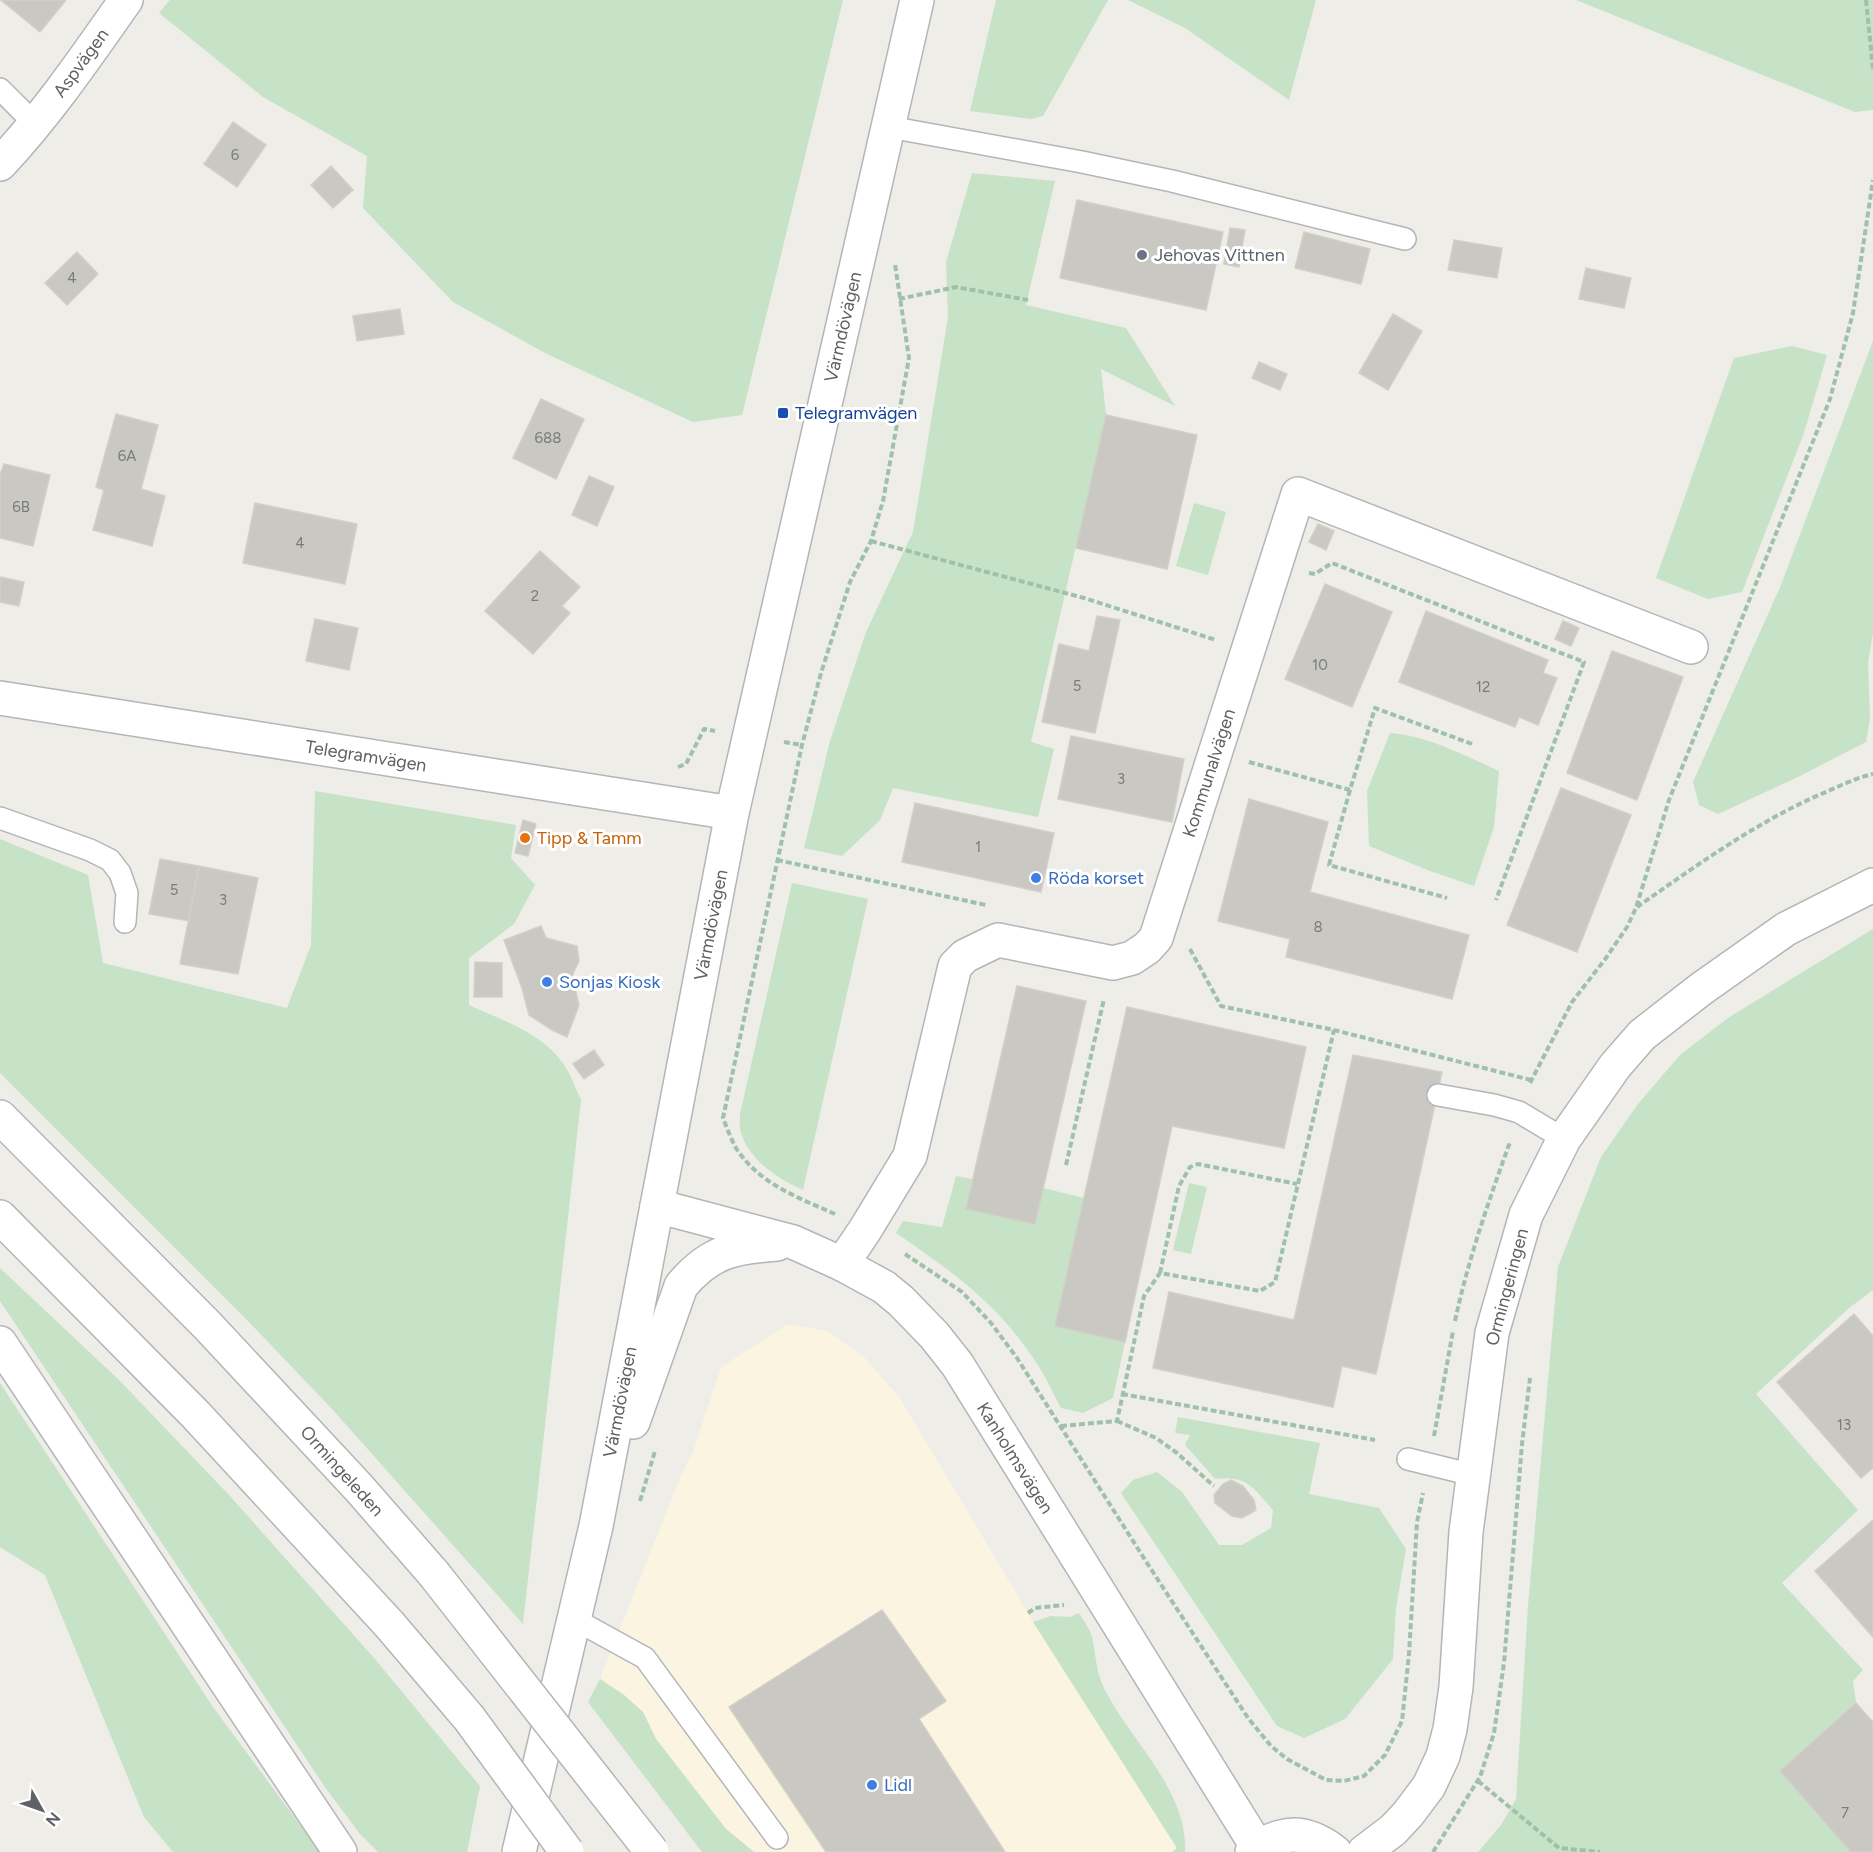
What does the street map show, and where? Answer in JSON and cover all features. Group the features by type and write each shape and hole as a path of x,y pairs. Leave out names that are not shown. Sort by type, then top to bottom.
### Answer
{"main road":[{"name":"Aspvägen","path":"0,164 70,79 126,0"},
{"name":"Värmdövägen","path":"519,1852 596,1526 732,813 917,0"},
{"name":"Kommunalvägen","path":"1156,938 1298,494 1691,646"},
{"name":"Telegramvägen","path":"0,698 732,813"},
{"name":"Ormingeringen","path":"1364,1852 1393,1830 1408,1814 1429,1786 1443,1756 1450,1729 1456,1688 1466,1533 1492,1334 1526,1215 1564,1139 1615,1065 1642,1035 1701,989 1786,929 1873,885"},
{"path":"842,1264 866,1230 910,1156 955,966 965,956 998,940 1113,963 1132,957 1147,948 1156,938"},
{"name":"Ormingeleden","path":"0,1117 207,1325 359,1488 434,1574 652,1852"},
{"name":"Kanholmsvägen","path":"657,1206 793,1242 842,1264 884,1287 934,1335 957,1364 1255,1850"},
{"path":"0,1217 196,1415 389,1624 469,1718 567,1852"},
{"path":"596,1526 681,1286 695,1269 709,1259 739,1247 793,1242"},
{"path":"0,1343 340,1852"},
{"path":"1255,1850 1273,1838 1292,1834 1306,1836 1335,1852"}],"lane":[{"path":"0,89 35,124"},
{"path":"889,127 1062,158 1172,182 1405,239"},
{"path":"0,818 90,850 110,860 120,873 127,893 125,922"},
{"path":"1437,1095 1519,1112 1564,1139"},
{"path":"1408,1459 1473,1475"},
{"path":"574,1619 645,1658 777,1838"}],"path":[{"path":"1866,0 1873,69"},
{"path":"1156,938 1187,944 1221,1006 1334,1030 1531,1080 1572,1002 1611,951 1636,908 1670,800 1830,399 1853,313 1873,180"},
{"path":"844,1218 782,1190 757,1172 737,1148 723,1118 802,745 821,673 850,582 871,541 883,501 909,358 895,264"},
{"path":"900,299 956,287 1028,300"},
{"path":"871,541 1084,598 1248,650"},
{"path":"1306,572 1315,574 1332,563 1584,662 1496,900"},
{"path":"1447,897 1329,865 1375,708 1472,744"},
{"path":"675,768 686,764 704,729"},
{"path":"1245,761 1350,790"},
{"path":"1636,908 1733,840 1803,802 1860,777 1873,774"},
{"path":"777,860 991,906"},
{"path":"1066,1165 1113,963"},
{"path":"1160,1273 1260,1291 1275,1282 1334,1030"},
{"path":"1117,1421 1144,1296 1160,1273 1179,1186 1190,1167 1198,1164 1297,1184"},
{"path":"900,1252 962,1292 1017,1358 1159,1583 1248,1718 1272,1746 1287,1759 1326,1780 1344,1781 1364,1776"},
{"path":"1530,1378 1522,1444 1504,1664 1494,1733 1479,1779 1559,1848 1600,1852"},
{"path":"1122,1394 1375,1440"},
{"path":"1061,1425 1117,1421 1156,1438 1178,1453 1214,1486"},
{"path":"1028,1613 1035,1608 1070,1605"},
{"path":"1433,1852 1439,1841"}],"shaded area":[{"path":"788,1324 828,1331 865,1358 900,1398 1028,1613 1177,1848 1172,1852 754,1852 726,1829 656,1739 643,1712 624,1695 600,1679 680,1478 693,1452 721,1367"}],"green space":[{"path":"170,0 843,0 742,415 693,422 545,353 453,302 363,208 367,156 263,97 159,13"},
{"path":"996,0 1108,0 1043,116 1031,119 970,111"},
{"path":"1128,0 1316,0 1289,100 1185,28"},
{"path":"1576,0 1873,0 1873,110 1855,112"},
{"path":"972,173 1055,181 1026,305 1126,328 1175,406 1101,369 1106,415 1031,742 1054,749 1038,817 893,788 880,820 842,856 804,848 830,741 866,632 913,532 948,317 946,262"},
{"path":"1873,341 1873,633 1868,663 1870,718 1866,742 1718,814 1699,805 1693,782 1781,585"},
{"path":"1792,346 1827,355 1804,433 1742,592 1708,599 1656,578 1734,358"},
{"path":"1194,503 1226,512 1208,575 1176,566"},
{"path":"1390,733 1432,742 1499,771 1494,827 1474,886 1369,846 1367,791"},
{"path":"315,791 516,825 511,858 535,885 514,924 469,958 469,1005 519,1028 543,1043 565,1066 581,1100 523,1624 333,1410 247,1320 0,1073 0,839 88,875 103,963 287,1008 311,945"},
{"path":"792,883 868,899 803,1190 775,1175 758,1160 745,1143 740,1126 740,1114"},
{"path":"1873,929 1873,1290 1849,1308 1756,1394 1858,1510 1782,1583 1863,1670 1853,1681 1856,1703 1780,1771 1851,1852 1478,1852 1501,1825 1516,1799 1528,1606 1558,1267 1601,1157 1638,1104 1680,1055 1728,1018"},
{"path":"956,1176 972,1179 966,1209 1035,1224 1043,1188 1084,1198 1055,1325 1125,1342 1113,1398 1083,1413 1061,1408 1034,1359 985,1301 951,1272 896,1233 903,1221 942,1227"},
{"path":"1189,1183 1207,1187 1191,1254 1173,1250"},
{"path":"0,1268 119,1380 229,1495 374,1658 480,1786 467,1852 378,1852 360,1834 327,1790 0,1301"},
{"path":"0,1383 213,1707 320,1852 173,1852 144,1817 45,1575 0,1547"},
{"path":"1178,1417 1320,1443 1309,1494 1379,1508 1406,1549 1396,1608 1393,1659 1345,1719 1304,1738 1277,1726 1121,1493 1133,1480 1157,1472 1182,1492 1219,1545 1242,1545 1271,1528 1273,1510 1255,1489 1243,1481 1215,1479 1185,1445 1190,1435 1175,1433"},
{"path":"1079,1613 1091,1634 1098,1671 1105,1690 1168,1787 1183,1829 1185,1852 1172,1852 1177,1848 1033,1622 1051,1616 1070,1617"},
{"path":"600,1679 624,1695 643,1712 656,1739 726,1829 754,1852 702,1852 588,1702"}],"building":[{"path":"1,0 66,0 40,32"},
{"path":"233,122 266,145 237,187 204,164"},
{"path":"331,166 353,190 333,208 311,185"},
{"name":"Jehovas Vittnen","path":"1077,200 1223,232 1206,310 1060,278"},
{"path":"1230,228 1245,230 1239,267 1224,264"},
{"path":"1304,232 1370,249 1361,284 1295,268"},
{"path":"1454,240 1502,248 1497,278 1448,270"},
{"path":"77,252 98,274 67,305 45,283"},
{"path":"1586,268 1631,278 1624,308 1579,299"},
{"path":"400,309 404,334 357,341 353,316"},
{"path":"1393,314 1422,331 1388,390 1359,373"},
{"path":"1259,362 1287,374 1280,390 1252,378"},
{"path":"541,399 584,419 556,479 513,458"},
{"path":"116,414 158,425 141,489 165,496 152,546 93,530 104,490 96,487"},
{"path":"1106,415 1197,435 1167,569 1076,548"},
{"path":"4,464 50,475 33,546 0,538 0,475"},
{"path":"589,476 614,487 597,526 572,515"},
{"path":"255,503 357,524 345,584 243,563"},
{"path":"1318,524 1334,531 1326,550 1309,542"},
{"path":"540,551 580,587 562,606 570,613 533,654 485,611"},
{"path":"0,577 24,582 19,606 0,602"},
{"path":"1325,584 1392,612 1352,707 1285,679"},
{"path":"1426,611 1548,660 1543,673 1557,678 1538,725 1519,717 1515,727 1399,682"},
{"path":"1097,616 1120,620 1095,733 1042,722 1059,644 1089,651"},
{"path":"315,619 358,628 349,670 306,661"},
{"path":"1563,621 1579,628 1571,646 1555,639"},
{"path":"1612,651 1683,677 1637,800 1567,773"},
{"path":"1071,736 1184,759 1172,822 1058,799"},
{"path":"1561,788 1631,815 1577,952 1507,925"},
{"path":"1249,799 1328,822 1310,892 1469,935 1452,999 1286,957 1290,939 1218,921"},
{"path":"915,803 1054,833 1041,892 902,862"},
{"name":"Tipp & Tamm","path":"523,820 536,824 528,856 515,853"},
{"path":"160,859 199,866 189,921 149,914"},
{"path":"199,866 258,878 238,974 180,964"},
{"name":"Sonjas Kiosk","path":"541,926 546,938 577,946 579,961 572,976 579,1005 567,1037 529,1015 522,988 504,940"},
{"path":"475,962 502,963 502,997 474,997"},
{"path":"1017,986 1086,1001 1035,1224 966,1209"},
{"path":"1127,1007 1306,1047 1284,1148 1172,1126 1125,1342 1055,1326"},
{"path":"594,1050 604,1065 584,1079 573,1064"},
{"path":"1353,1055 1442,1072 1376,1374 1342,1366 1333,1407 1153,1368 1169,1292 1294,1320"},
{"path":"1854,1314 1873,1336 1873,1468 1861,1478 1777,1382"},
{"path":"1231,1480 1243,1486 1254,1500 1256,1510 1242,1518 1232,1516 1215,1503 1214,1495 1223,1484"},
{"path":"1873,1520 1873,1637 1815,1571"},
{"name":"Lidl","path":"882,1610 946,1701 919,1719 1005,1852 826,1852 729,1707"},
{"path":"1856,1703 1873,1722 1873,1852 1851,1852 1780,1771"}],"place":[{"name":"Jehovas Vittnen","path":"1142,255"},
{"name":"Telegramvägen","path":"783,413"},
{"name":"Tipp & Tamm","path":"525,838"},
{"name":"Röda korset","path":"1036,878"},
{"name":"Sonjas Kiosk","path":"547,982"},
{"name":"Lidl","path":"872,1785"}]}
